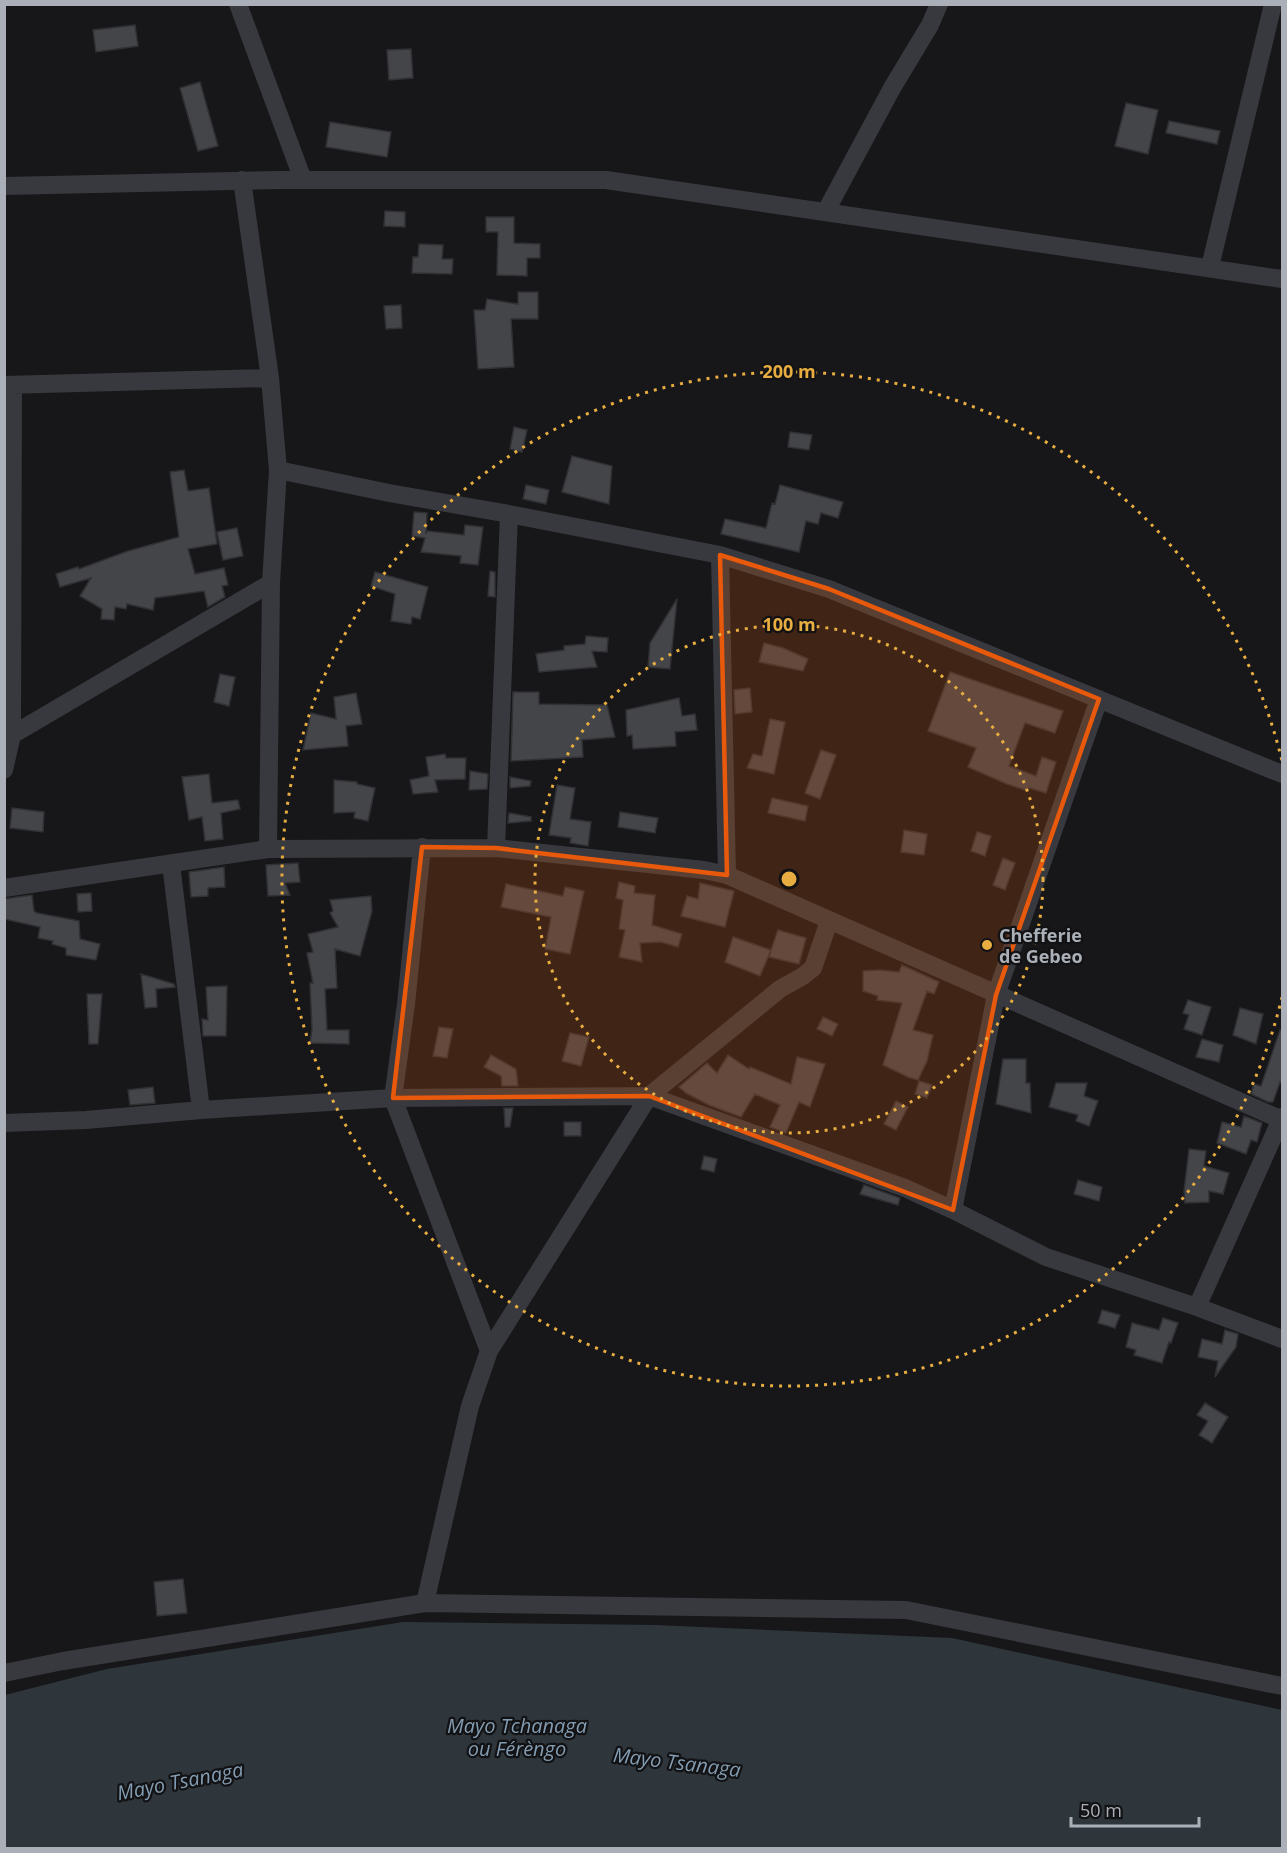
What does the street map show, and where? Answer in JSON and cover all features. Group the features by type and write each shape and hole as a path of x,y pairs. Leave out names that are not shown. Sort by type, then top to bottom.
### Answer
{"street":[{"path":"238,4 303,180"},
{"path":"826,212 892,88 930,25 939,4"},
{"path":"1210,267 1273,4"},
{"path":"242,180 270,378 278,470 271,583 268,849"},
{"path":"4,186 242,180 606,180 1282,279"},
{"path":"4,770 12,735 9,385 270,378"},
{"path":"278,470 720,555 829,589 1282,774"},
{"path":"496,848 509,514"},
{"path":"720,555 727,875"},
{"path":"12,735 271,583"},
{"path":"953,1210 996,994 1099,699"},
{"path":"422,846 406,1004 393,1098 489,1351"},
{"path":"4,888 268,849 422,846 496,848 704,870 727,875 1282,1119 1197,1307"},
{"path":"171,864 201,1110"},
{"path":"425,1603 470,1406 489,1351 649,1096 780,989 813,968 829,921"},
{"path":"4,1123 86,1120 393,1098 649,1096 905,1188 1046,1257 1197,1307 1282,1339"},
{"path":"4,1673 425,1603 906,1610 1282,1686"}],"highlighted area":[{"path":"720,555 829,589 1099,699 996,995 953,1210 649,1096 393,1098 422,847 496,848 727,875"}],"water":[{"name":"Mayo Tchanaga ou Férèngo","path":"403,1622 656,1625 952,1638 1282,1710 1282,1848 5,1848 5,1695 107,1669"}],"building":[{"path":"135,25 138,46 96,52 93,30"},
{"path":"411,49 413,78 389,80 387,50"},
{"path":"200,82 218,146 198,151 180,88"},
{"path":"1126,103 1158,110 1148,154 1115,146"},
{"path":"1169,121 1220,131 1217,144 1166,133"},
{"path":"330,122 391,132 387,157 326,147"},
{"path":"385,211 405,212 405,227 384,226"},
{"path":"486,217 514,217 514,243 540,244 540,258 527,258 527,276 497,275 498,232 486,232"},
{"path":"419,244 443,245 442,259 453,259 452,274 412,273 413,257 418,257"},
{"path":"518,292 538,292 538,319 511,319 514,367 478,369 474,310 485,310 487,299 518,304"},
{"path":"401,305 402,328 386,329 384,306"},
{"path":"514,427 527,430 522,452 510,449"},
{"path":"790,432 812,435 809,450 788,447"},
{"path":"572,456 612,466 609,504 562,492"},
{"path":"184,470 188,491 209,488 217,544 188,549 195,574 224,568 228,585 222,586 225,597 208,607 204,591 155,598 153,610 127,604 126,609 115,607 114,620 101,619 102,609 80,596 91,578 60,587 56,574 78,567 79,569 128,551 179,537 170,472"},
{"path":"526,485 549,490 546,504 523,499"},
{"path":"780,485 843,502 838,518 821,513 818,524 806,521 799,552 721,534 725,519 766,528 772,503 775,504"},
{"path":"414,512 427,513 426,534 427,531 464,535 465,525 483,527 478,565 460,563 461,556 421,552 425,538 412,536"},
{"path":"237,528 243,556 223,560 217,532"},
{"path":"490,571 495,572 495,597 488,596"},
{"path":"375,572 428,587 420,619 412,617 411,624 391,621 395,594 371,586"},
{"path":"677,599 670,669 648,667 650,643"},
{"path":"586,636 608,638 607,652 592,651 597,667 539,672 536,654 564,650 564,646 585,644"},
{"path":"764,643 808,659 803,671 759,662"},
{"path":"950,672 1063,711 1055,733 1025,723 1009,766 1036,776 1042,757 1056,762 1046,793 1029,788 1028,791 1007,784 968,767 976,748 928,731"},
{"path":"220,674 235,677 229,706 214,702"},
{"path":"750,688 752,712 735,714 734,690"},
{"path":"513,692 539,692 539,704 607,705 615,737 582,740 583,757 511,761"},
{"path":"356,693 362,724 346,726 348,746 303,750 311,713 336,719 334,697"},
{"path":"679,698 682,716 695,714 697,730 675,732 676,746 633,749 632,735 627,736 626,710"},
{"path":"770,719 785,722 774,774 747,768 753,754 762,756"},
{"path":"821,750 836,755 820,799 805,793"},
{"path":"445,754 446,758 466,758 465,779 435,780 438,792 413,794 410,780 429,776 426,757"},
{"path":"470,771 488,774 487,789 469,790"},
{"path":"209,774 212,803 238,800 240,809 221,813 223,839 205,841 202,817 189,820 182,777"},
{"path":"510,777 531,781 530,786 510,788"},
{"path":"334,780 357,782 357,784 375,788 368,821 354,818 355,812 334,813"},
{"path":"557,785 575,788 570,819 591,822 588,846 570,843 571,838 549,835"},
{"path":"772,798 808,806 805,821 768,813"},
{"path":"12,808 44,812 43,832 10,828"},
{"path":"620,812 658,818 655,833 618,827"},
{"path":"509,813 531,817 531,821 508,823"},
{"path":"904,830 927,834 924,855 901,852"},
{"path":"977,832 991,836 985,856 971,851"},
{"path":"1003,858 1015,863 1005,890 993,885"},
{"path":"298,863 300,882 285,883 290,895 268,896 266,865"},
{"path":"224,867 225,887 208,888 208,896 191,897 189,872"},
{"path":"619,882 635,886 634,893 655,895 652,925 682,934 678,947 661,942 640,943 642,962 619,957 625,930 619,929 623,900 616,898"},
{"path":"700,883 734,891 725,927 681,916 687,896 698,899"},
{"path":"506,884 563,896 565,887 584,891 570,954 545,949 551,917 501,907"},
{"path":"91,893 92,911 78,912 77,894"},
{"path":"32,895 34,911 37,913 79,921 80,939 100,944 96,960 66,955 66,948 52,944 53,941 38,938 40,927 4,919 4,899"},
{"path":"371,896 372,911 360,956 335,949 337,988 325,989 327,1030 349,1030 349,1044 310,1043 312,1029 310,983 313,983 307,953 313,952 308,934 338,927 330,913 333,911 330,900"},
{"path":"778,930 806,938 799,964 769,957"},
{"path":"733,937 771,950 760,976 725,962"},
{"path":"902,965 939,982 934,994 927,991 913,1030 933,1035 927,1061 918,1080 883,1065 902,1003 877,1000 878,996 863,991 863,971 899,972"},
{"path":"141,974 174,984 175,987 156,989 157,1007 145,1008"},
{"path":"227,986 226,1036 203,1036 202,1019 208,1020 206,987"},
{"path":"87,994 102,994 98,1044 89,1044"},
{"path":"1188,1000 1211,1007 1202,1035 1184,1029 1189,1015 1183,1013"},
{"path":"1240,1008 1263,1014 1256,1044 1233,1035"},
{"path":"823,1017 838,1024 832,1036 817,1029"},
{"path":"439,1027 453,1029 447,1058 433,1056"},
{"path":"1280,1030 1282,1031 1282,1083 1280,1082 1273,1102 1268,1102 1251,1094 1254,1084 1261,1086"},
{"path":"570,1033 589,1037 581,1066 562,1061"},
{"path":"1202,1039 1223,1045 1219,1062 1196,1057"},
{"path":"491,1055 516,1069 518,1086 502,1086 501,1076 484,1067"},
{"path":"728,1055 749,1069 750,1067 791,1084 797,1057 825,1064 810,1107 799,1102 786,1133 770,1127 780,1105 755,1094 741,1117 709,1105 679,1087 707,1063 717,1073"},
{"path":"1003,1059 1026,1059 1026,1083 1030,1083 1031,1113 996,1104"},
{"path":"919,1081 932,1085 927,1098 915,1094"},
{"path":"1056,1083 1087,1083 1084,1096 1098,1101 1089,1126 1076,1121 1078,1115 1049,1107"},
{"path":"153,1087 155,1103 130,1105 128,1090"},
{"path":"896,1101 908,1107 896,1130 884,1124"},
{"path":"504,1108 513,1108 510,1127 505,1127"},
{"path":"1244,1116 1262,1123 1257,1142 1251,1140 1246,1154 1217,1143 1222,1122 1241,1127"},
{"path":"564,1122 581,1122 581,1136 564,1136"},
{"path":"1189,1149 1206,1151 1204,1166 1229,1173 1223,1194 1209,1191 1209,1202 1185,1203 1184,1191"},
{"path":"704,1156 717,1159 714,1172 701,1169"},
{"path":"1078,1180 1102,1187 1099,1201 1074,1194"},
{"path":"864,1185 900,1198 898,1205 860,1194"},
{"path":"1102,1310 1120,1315 1115,1328 1098,1323"},
{"path":"1163,1318 1178,1323 1162,1363 1134,1355 1136,1350 1126,1347 1132,1323 1159,1330"},
{"path":"1225,1330 1238,1334 1236,1347 1215,1377 1218,1361 1198,1357 1202,1339 1222,1344"},
{"path":"1205,1403 1228,1417 1212,1443 1199,1435 1208,1421 1197,1415"},
{"path":"183,1579 187,1613 157,1616 154,1582"}],"place":[{"name":"Chefferie de Gebeo","path":"987,945"}],"water label":[{"name":"Mayo Tsanaga","path":"677,1762"},
{"name":"Mayo Tsanaga","path":"180,1781"}]}
